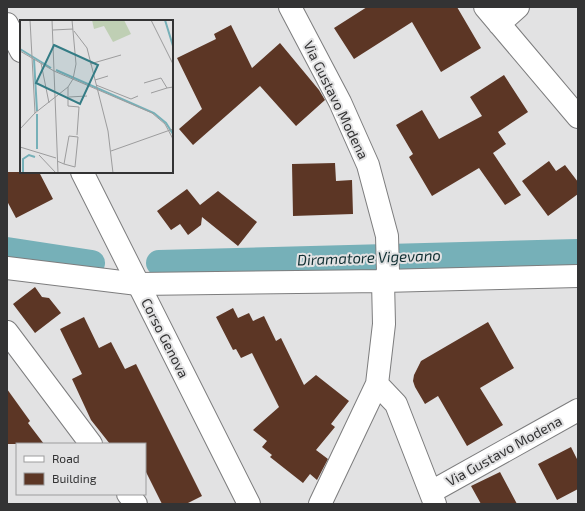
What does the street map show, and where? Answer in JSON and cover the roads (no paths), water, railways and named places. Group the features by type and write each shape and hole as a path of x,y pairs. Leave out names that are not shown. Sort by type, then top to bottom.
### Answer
{"street":[{"name":"Via Gustavo Modena","path":"290,7 340,102 368,165 387,236 384,324 378,384 320,504"},
{"path":"485,7 578,117"},
{"path":"499,24 518,7"},
{"path":"7,24 20,50"},
{"name":"Corso Genova","path":"82,173 249,504"},
{"path":"7,268 138,284 386,277 578,276"},
{"path":"7,332 90,443"},
{"name":"Via Gustavo Modena","path":"378,384 396,404 433,498 578,410"},
{"path":"129,495 136,504"}],"waterway":[{"name":"Diramatore Vigevano","path":"7,250 92,263"},
{"name":"Diramatore Vigevano","path":"159,263 578,252"}]}
